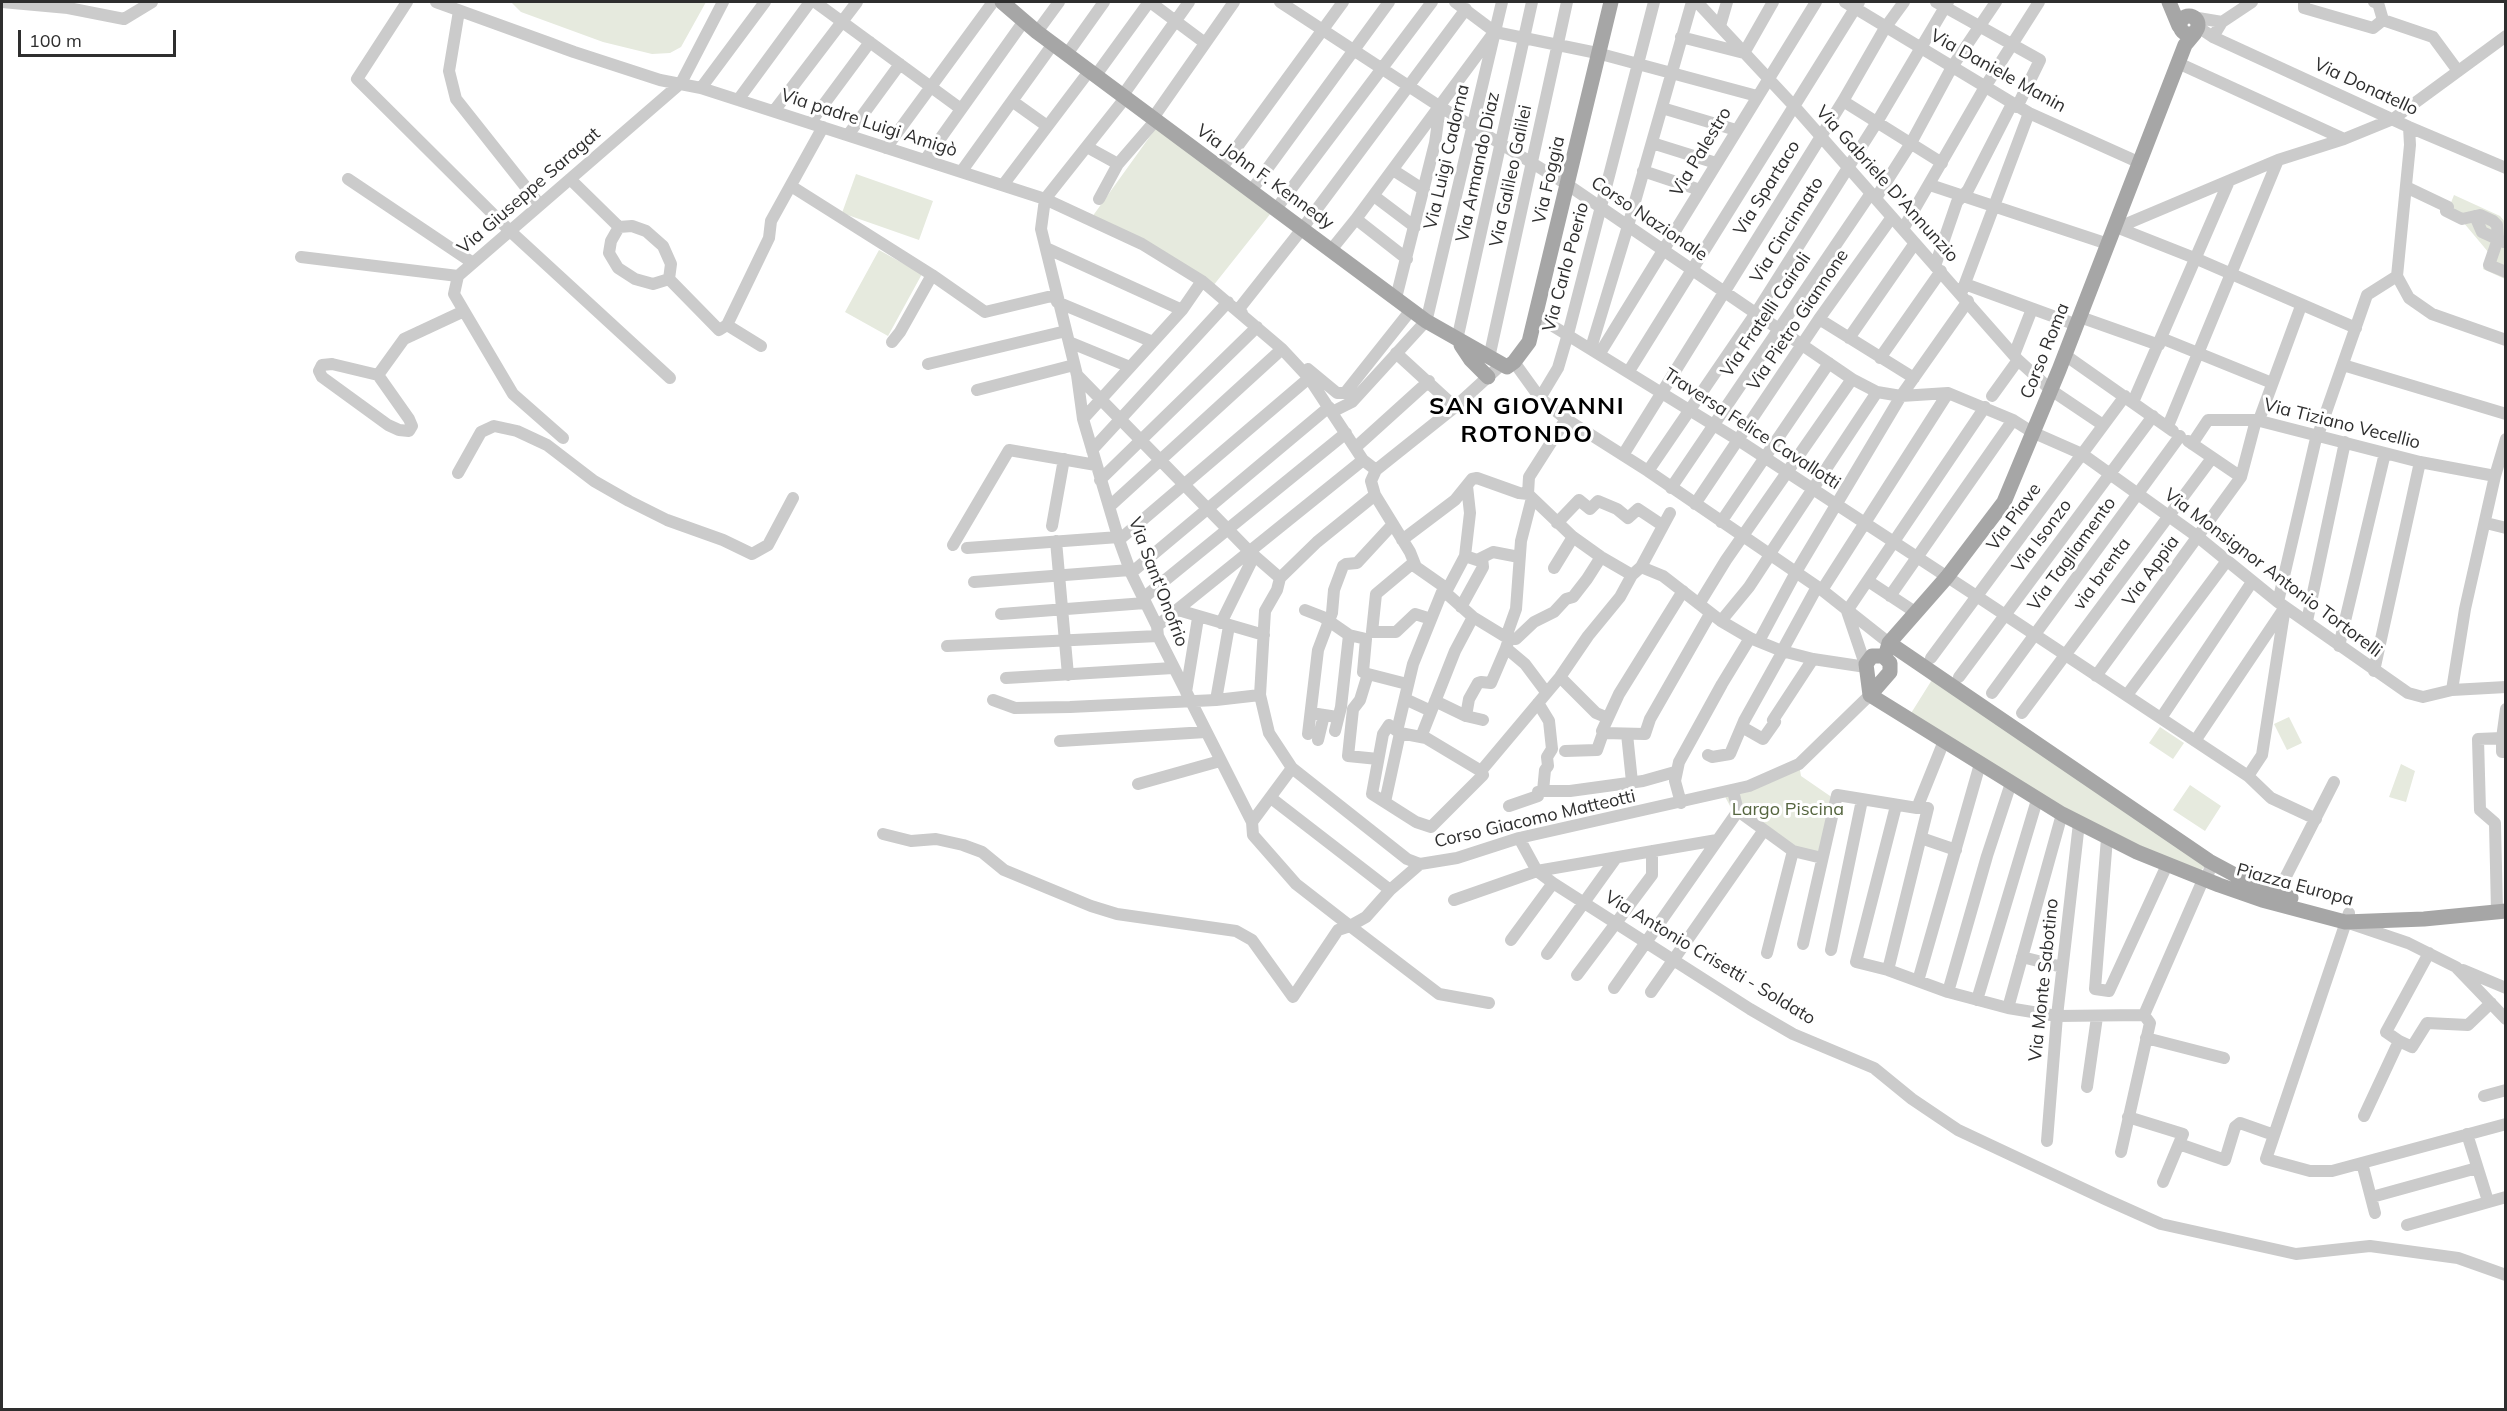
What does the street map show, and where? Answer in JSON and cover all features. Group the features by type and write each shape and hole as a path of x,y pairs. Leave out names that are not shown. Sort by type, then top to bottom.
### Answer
{"main road":[{"name":"Via Foggia","path":"1501,362 1529,342 1611,2"},
{"name":"Via John F. Kennedy","path":"1009,4 1037,32 1420,317 1501,362"},
{"name":"Corso Roma","path":"1888,654 1915,612 1947,577 2004,502 2108,244 2117,227 2138,162 2185,45 2186,19"},
{"path":"1458,340 1471,360 1488,376"},
{"name":"Piazza Europa","path":"1888,654 1903,652 2209,861 2222,878 2262,900 2347,917 2393,920 2501,912"},
{"path":"1888,654 1891,670 1870,695 1866,670 1872,656 1888,654"},
{"path":"1866,670 1875,680 1885,678"},
{"name":"Piazza Europa","path":"1870,695 2037,800 2107,838 2203,880 2222,878 2347,917"}],"street":[{"path":"2,2 68,8 124,19 152,2"},
{"path":"407,2 357,79 510,231 670,378"},
{"name":"Via padre Luigi Amigò","path":"436,2 660,80 702,88 1045,199 1142,244 1202,280 1233,306"},
{"path":"681,83 723,2"},
{"path":"702,88 765,2"},
{"path":"738,100 810,2"},
{"path":"815,2 961,109"},
{"path":"774,111 857,2"},
{"path":"886,147 993,2"},
{"path":"1037,32 1059,2"},
{"path":"1066,54 1104,2"},
{"path":"1003,185 1047,126 1149,2 1205,43"},
{"path":"1045,199 1087,147 1189,2"},
{"path":"1099,199 1118,164 1154,119 1234,2"},
{"name":"Corso Nazionale","path":"1280,2 1439,106 1568,185 1852,379 1877,392 1901,396 1948,393 1988,402 2013,420"},
{"path":"1221,169 1340,2"},
{"path":"1251,191 1389,2"},
{"path":"1276,209 1432,2"},
{"path":"1455,2 1495,32 1597,53 1757,96"},
{"name":"Via Luigi Cadorna","path":"1420,317 1428,314 1502,2"},
{"name":"Via Armando Diaz","path":"1458,340 1532,2"},
{"name":"Via Galileo Galilei","path":"1501,362 1532,162 1567,2"},
{"name":"Via Carlo Poerio","path":"1540,398 1558,368 1568,334 1654,2"},
{"path":"1596,351 1643,171 1692,2"},
{"name":"Via Gabriele D'Annunzio","path":"1697,2 1794,106 1938,268 1965,293 2016,357 2051,390 2103,425"},
{"path":"1720,26 1727,2"},
{"path":"1681,37 1744,53 1773,2"},
{"name":"Via Palestro","path":"1596,351 1663,250 1816,2"},
{"name":"Via Spartaco","path":"1623,456 1843,101 1885,28 1904,2"},
{"name":"Via Fratelli Cairoli","path":"1671,488 1779,329 1911,143 1952,67 1996,2"},
{"path":"1903,229 1985,87 2039,2"},
{"path":"2186,19 2213,37 2222,22 2252,2"},
{"path":"2304,2 2304,8 2373,28 2383,20"},
{"path":"2374,2 2378,3 2383,20"},
{"path":"1880,358 1938,268 1957,202 1968,190 2040,60 1978,27 1942,3"},
{"name":"Via Cincinnato","path":"1648,471 1756,313 1877,122 1942,3"},
{"path":"1629,371 1794,106 1853,4"},
{"name":"Via Daniele Manin","path":"1853,4 1885,28 2029,113 2138,162"},
{"path":"1092,450 1233,306 1302,229 1466,9"},
{"path":"459,11 448,71 456,99 540,205"},
{"path":"2186,19 2222,22"},
{"path":"2383,20 2433,37 2458,71"},
{"path":"925,160 1024,21"},
{"path":"1331,250 1374,196 1495,32"},
{"path":"2117,227 2278,160 2344,140 2393,119 2505,36"},
{"name":"Via Donatello","path":"2213,37 2409,127 2505,168"},
{"path":"810,123 870,42"},
{"path":"961,172 1053,44"},
{"path":"2178,63 2344,140"},
{"path":"848,135 900,64"},
{"name":"Via Giuseppe Saragat","path":"563,438 513,394 454,294 458,276 681,83"},
{"path":"1012,101 1047,126"},
{"path":"1843,101 1942,163"},
{"path":"1396,298 1435,143 1439,106"},
{"path":"1662,108 1736,130"},
{"path":"1680,803 1675,772 1716,693 1755,639 1965,293 1994,206 2029,113"},
{"path":"669,279 719,330 728,325 769,238 771,222 823,127"},
{"path":"2409,127 2410,145 2397,276 2409,298 2432,314 2505,340"},
{"path":"1652,143 1716,163"},
{"path":"1087,147 1118,164"},
{"path":"2168,426 2278,160"},
{"path":"1393,170 1424,190"},
{"path":"1643,171 1700,190"},
{"path":"348,179 473,263"},
{"path":"570,179 619,227 632,226 646,231 663,246 672,264 669,279"},
{"name":"Via Piave","path":"1931,658 2103,425 2129,399 2160,342 2229,181"},
{"path":"1930,185 2108,244"},
{"path":"791,186 932,275 985,312 1056,299 1153,342"},
{"path":"2406,187 2448,207 2446,211 2462,219 2480,215 2493,221 2502,241 2489,265 2505,272"},
{"path":"1374,196 1415,227"},
{"name":"Via Sant'Onofrio","path":"1045,199 1041,229 1056,299 1076,370 1083,419 1130,572 1173,668 1252,822 1253,835 1296,884 1439,994 1490,1003"},
{"name":"Via Pietro Giannone","path":"1695,504 1819,319 1892,217"},
{"path":"1356,219 1407,259"},
{"path":"619,227 610,241 609,254 618,268 635,279 653,284 669,279"},
{"path":"2117,227 2355,328"},
{"path":"1849,338 1915,243"},
{"path":"1046,248 1182,310"},
{"path":"301,257 458,276"},
{"path":"891,342 900,332 932,275"},
{"path":"2248,776 2262,755 2281,605 2318,434 2367,295 2397,276"},
{"path":"1083,419 1182,310 1202,280"},
{"path":"1965,293 2199,353 2272,383"},
{"path":"1233,306 1337,393 1345,393 1420,317"},
{"path":"1233,306 1282,349 1309,378 1363,460 1376,471"},
{"name":"Via Appia","path":"2096,676 2241,477 2258,420 2301,306"},
{"path":"1848,611 2016,357 2032,309"},
{"path":"378,375 404,339 464,311"},
{"name":"Traversa Felice Cavallotti","path":"1535,315 1714,424 2096,676"},
{"path":"974,582 1130,572 1330,409 1352,402 1396,353 1420,317"},
{"path":"1819,319 1914,378"},
{"path":"728,325 761,346"},
{"path":"1100,480 1257,327"},
{"path":"928,364 1068,336 1130,367"},
{"path":"1110,506 1282,349"},
{"path":"1396,353 1455,407"},
{"path":"2065,355 2241,477"},
{"path":"1546,692 1507,641 1461,608 1447,592 1413,563 1376,495 1371,481 1376,471 1455,407 1501,362 1566,419 1648,471 1743,538 1820,588 1848,611 1888,654"},
{"path":"1721,522 1829,363"},
{"path":"332,364 378,375 410,419 412,426 409,431 388,425 335,388 322,377 319,371 322,365 332,364"},
{"path":"2343,365 2505,414"},
{"path":"977,390 1076,370 1102,400 1228,529 1280,578"},
{"path":"967,548 1119,538 1185,485 1309,378"},
{"path":"1699,604 1852,379"},
{"path":"1356,447 1429,381"},
{"path":"1721,621 1749,587 1877,392"},
{"path":"1708,754 1712,757 1730,754 1783,651 1820,588 1865,524 1948,393"},
{"name":"Via Isonzo","path":"1959,677 2153,416"},
{"path":"1466,716 1469,699 1478,683 1481,681 1491,683 1507,641 1515,609 1519,557 1530,496 1529,477 1566,419"},
{"path":"1890,596 2013,420 2032,432"},
{"name":"Via Tiziano Vecellio","path":"2192,444 2208,420 2258,420 2420,462 2495,476"},
{"path":"458,473 481,432 494,426 517,432 547,445 594,481 629,501 667,520 723,540 752,554 768,545 794,498"},
{"name":"Via Monsignor Antonio Tortorelli","path":"2032,432 2082,454 2198,537 2281,605 2408,693 2423,697 2452,690 2505,687"},
{"path":"1001,614 1144,601 1346,433"},
{"name":"Via Tagliamento","path":"1992,693 2180,436"},
{"path":"2452,690 2465,609 2505,439"},
{"path":"2307,621 2345,442"},
{"path":"953,545 1009,450 1096,465"},
{"path":"2339,646 2385,453"},
{"name":"via brenta","path":"2022,713 2212,458"},
{"path":"1052,526 1064,459"},
{"path":"947,646 1066,640 1157,631 1178,610 1252,553 1363,460"},
{"path":"2374,671 2420,462"},
{"path":"1402,540 1455,500 1472,479 1482,478 1530,496 1573,537 1601,557 1637,571 1663,576 1710,614 1755,639 1783,651 1866,670 1848,611"},
{"path":"1447,592 1465,556 1470,513 1467,486"},
{"name":"Corso Giacomo Matteotti","path":"1376,495 1317,542 1280,578 1277,590 1265,611 1260,695 1269,733 1293,768 1407,859 1419,864 1457,858 1519,838 1749,786 1799,764 1870,695"},
{"path":"1557,523 1579,500 1590,509 1598,501 1617,509 1628,518 1638,509 1662,525"},
{"path":"1482,773 1440,745 1421,737 1399,732 1389,725 1378,759 1372,794 1416,822 1431,827 1482,773 1560,677 1588,636 1620,597 1670,513"},
{"path":"2486,523 2505,528"},
{"path":"1324,715 1313,737 1311,713 1318,650 1329,622 1334,590 1343,566 1357,563 1393,524"},
{"path":"1554,568 1573,537"},
{"path":"1056,541 1064,609 1068,675"},
{"path":"1465,556 1477,560 1493,552 1519,557"},
{"path":"1215,700 1225,625 1252,553"},
{"path":"1507,641 1516,639 1534,622 1554,612 1566,599 1573,597 1601,557"},
{"path":"1461,608 1483,567 1482,558"},
{"path":"2127,696 2226,562"},
{"path":"1407,684 1363,672 1376,594 1413,563"},
{"path":"1868,581 1915,612"},
{"path":"2161,718 2252,582"},
{"path":"1543,791 1545,770 1548,766 1547,757 1559,750 1597,750 1604,733 1602,731 1629,675 1683,591"},
{"path":"1385,802 1407,684 1442,592 1447,592"},
{"path":"2195,741 2281,605"},
{"path":"1178,610 1198,618 1264,635"},
{"path":"1305,610 1349,635 1369,636 1396,632 1415,614 1431,619"},
{"path":"1604,733 1645,734 1650,719 1710,614"},
{"path":"1421,737 1455,651 1473,617"},
{"path":"1188,696 1198,618"},
{"path":"1349,635 1344,711 1348,756 1378,759"},
{"path":"1742,727 1763,740 1775,722 1773,720 1814,659"},
{"path":"1006,678 1173,668"},
{"path":"1311,713 1324,715 1344,711 1360,700 1368,674"},
{"path":"2096,676 2248,776 2271,798 2316,819"},
{"path":"1560,677 1596,713 1608,718"},
{"path":"993,700 1015,708 1026,708 1188,696 1215,700 1260,695"},
{"path":"1405,699 1483,720"},
{"path":"1538,703 1549,721 1559,750"},
{"path":"2505,709 2502,738 2502,752 2505,752"},
{"path":"1335,731 1344,711"},
{"path":"1060,741 1206,732"},
{"path":"1627,734 1632,782"},
{"path":"2501,912 2495,823 2480,810 2478,739 2502,738"},
{"path":"1917,808 1944,741"},
{"path":"1138,784 1220,761"},
{"path":"1918,981 1980,764"},
{"path":"1252,822 1293,768"},
{"path":"1509,806 1538,796 1538,792 1570,791 1632,782 1675,772"},
{"path":"2262,900 2272,898 2277,894 2334,782"},
{"path":"1948,992 1987,856 2011,783"},
{"path":"1733,791 1738,811 1793,851 1822,858"},
{"path":"1803,945 1837,795 1896,806 1928,808 1888,970"},
{"path":"1271,798 1390,891"},
{"path":"1831,950 1862,800"},
{"path":"1977,1000 2037,800"},
{"path":"1896,806 1856,962 1888,970 1948,992 2008,1008 2057,1016 2144,1015"},
{"path":"1614,988 1738,811"},
{"path":"2008,1008 2062,814"},
{"name":"Via Monte Sabotino","path":"2047,1141 2057,1016 2079,823"},
{"path":"1652,992 1764,830"},
{"path":"883,834 911,841 936,839 963,844 982,852 1005,870 1091,906 1117,914 1236,931 1252,940 1293,997 1338,930 1366,917 1419,864"},
{"name":"Via Antonio Crisetti - Soldato","path":"1519,838 1537,871 1553,883 1793,1034 1874,1068 1912,1099 1958,1130 2161,1224 2296,1254 2370,1246 2458,1258 2501,1274"},
{"path":"1921,838 1956,849"},
{"path":"2107,838 2095,989 2109,991 2167,865"},
{"path":"1454,900 1537,871 1717,840"},
{"path":"1577,975 1652,875 1652,851"},
{"path":"1767,953 1793,851"},
{"path":"1547,954 1616,858"},
{"path":"2144,1015 2210,868 2209,861"},
{"path":"1511,940 1553,883"},
{"path":"2505,988 2347,917 2266,1159 2310,1171 2332,1171 2505,1124"},
{"path":"2393,920 2397,931 2408,943"},
{"path":"2429,953 2386,1032 2412,1047 2427,1023 2468,1025 2491,1003"},
{"path":"2022,957 2062,967"},
{"path":"2456,967 2505,1019"},
{"path":"2121,1152 2150,1023 2144,1015"},
{"path":"2087,1087 2097,1017"},
{"path":"2146,1038 2224,1058"},
{"path":"2364,1116 2399,1041"},
{"path":"2484,1096 2505,1090"},
{"path":"2128,1117 2183,1134 2163,1182"},
{"path":"2179,1144 2224,1160 2235,1127 2240,1123 2274,1135"},
{"path":"2467,1134 2488,1201"},
{"path":"2362,1163 2375,1213"},
{"path":"2372,1197 2477,1168"},
{"path":"2407,1226 2505,1197"},
{"path":"2501,1274 2505,1284"}],"green space":[{"path":"511,2 706,2 681,47 670,53 652,54 603,42 521,12"},
{"path":"1156,128 1271,213 1213,286 1092,217"},
{"path":"856,174 933,201 919,240 842,213"},
{"path":"2454,195 2500,216 2505,222 2505,279 2483,269 2489,253 2463,222 2446,215"},
{"path":"879,250 922,274 888,336 845,312"},
{"path":"1935,675 2209,861 2196,877 2107,838 1908,718"},
{"path":"2289,717 2302,743 2287,750 2274,724"},
{"path":"2160,727 2184,743 2173,759 2149,743"},
{"name":"Largo Piscina","path":"1799,764 1801,776 1833,798 1816,861 1736,817 1723,793"},
{"path":"2401,764 2415,771 2406,802 2389,797"},
{"path":"2190,785 2221,806 2205,831 2173,810"}],"district":[{"name":"SAN GIOVANNI ROTONDO","path":"1527,421"}]}
